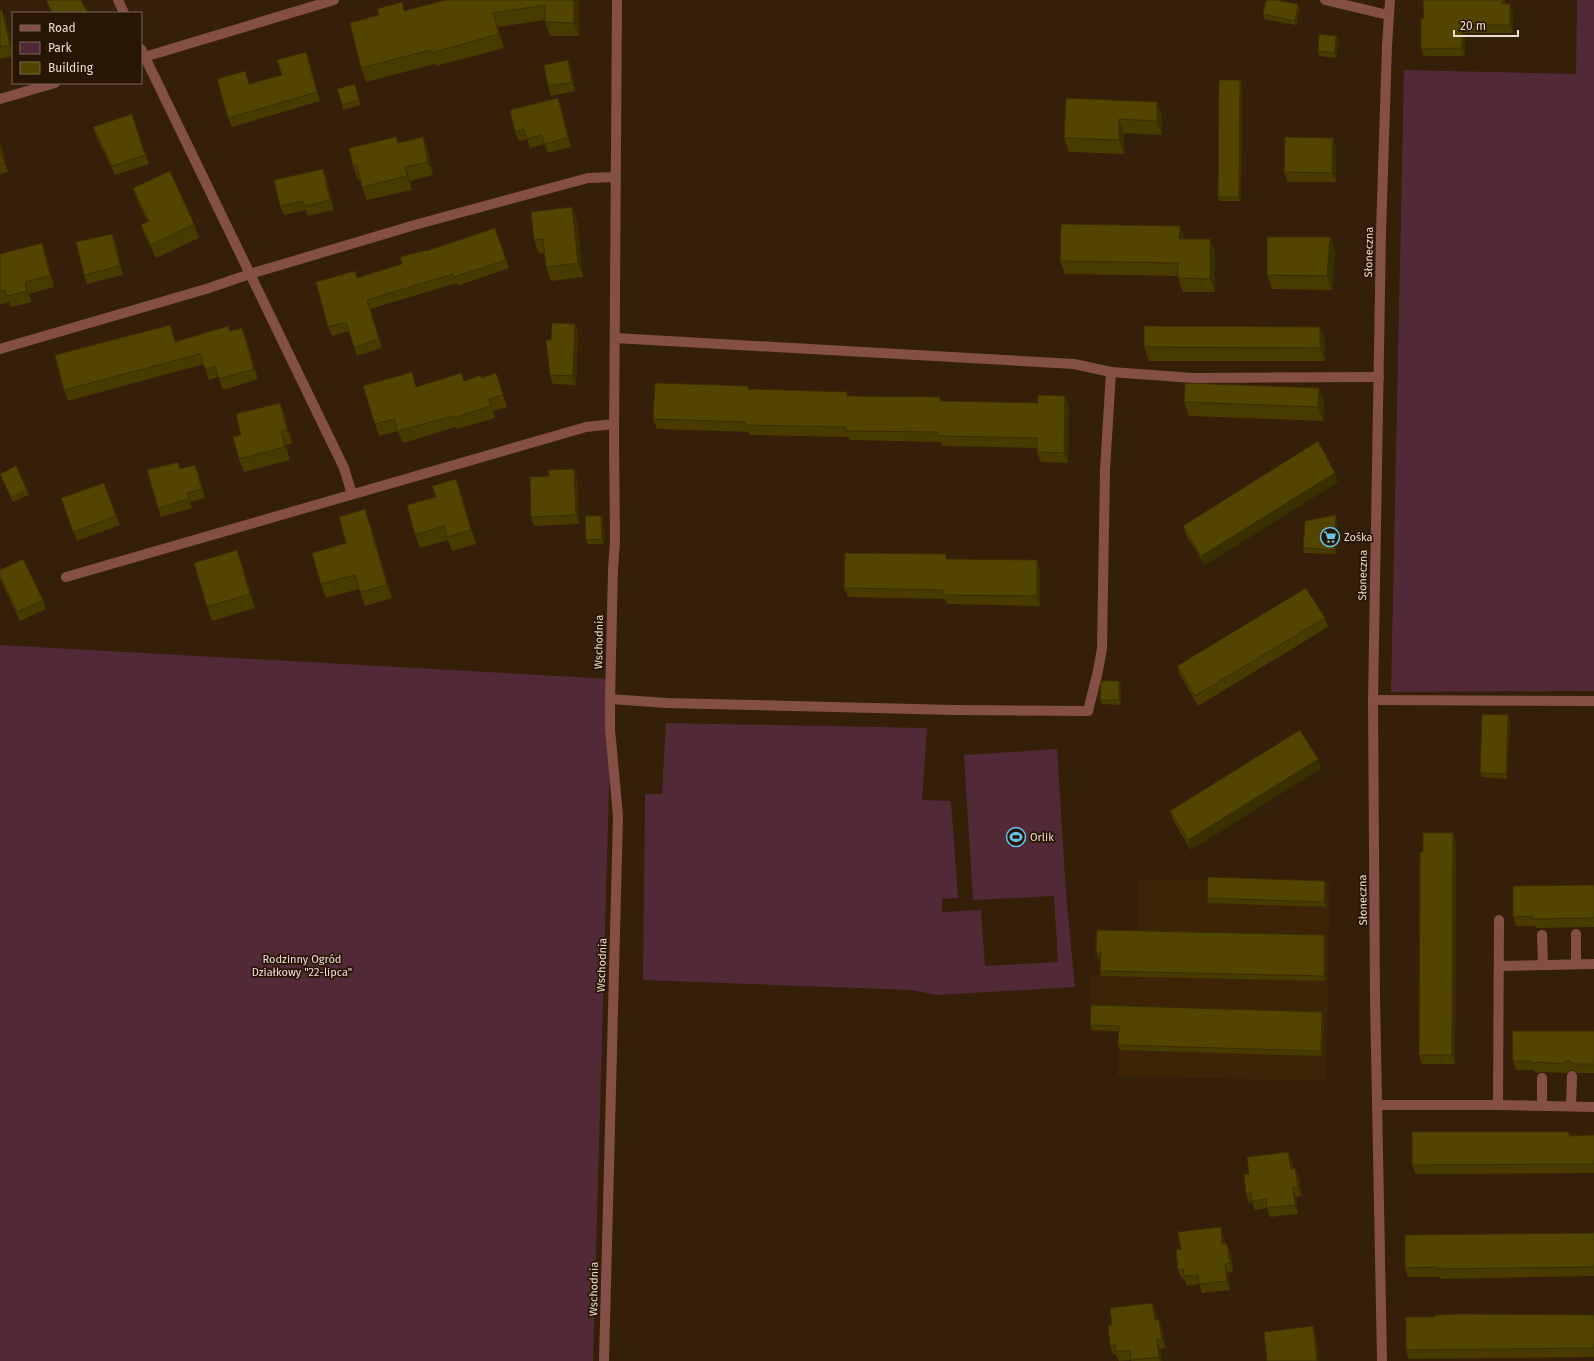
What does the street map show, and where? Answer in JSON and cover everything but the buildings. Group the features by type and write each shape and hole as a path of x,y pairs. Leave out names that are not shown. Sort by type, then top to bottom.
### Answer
{"street":[{"path":"118,0 124,12"},
{"path":"334,0 142,54 344,468 352,494"},
{"name":"Wschodnia","path":"604,1361 618,816 610,729 613,570 615,561 614,424 617,0"},
{"path":"1325,0 1388,15"},
{"name":"Słoneczna","path":"1382,1361 1378,1080 1375,998 1372,700 1381,232 1388,15 1390,0"},
{"path":"0,99 52,84"},
{"path":"0,349 206,289 250,274 418,224 588,178 616,177"},
{"path":"615,338 1074,364 1111,372 1193,378 1379,377"},
{"path":"610,699 667,703 955,710 1088,711 1102,648 1105,470 1111,372"},
{"path":"66,577 586,427 614,424"},
{"path":"1372,700 1594,701"},
{"path":"1498,1105 1499,920"},
{"path":"1542,934 1543,965"},
{"path":"1576,934 1576,964"},
{"path":"1499,966 1594,964"},
{"path":"1571,1106 1572,1076"},
{"path":"1542,1078 1542,1106"},
{"path":"1378,1105 1594,1107"}],"shaded area":[{"path":"1139,879 1330,883 1326,1081 1117,1076 1118,1032 1090,1032 1091,975 1099,975 1100,960 1095,960 1095,931 1138,932"}],"green space":[{"path":"1577,0 1594,0 1594,691 1391,692 1404,70 1576,74"},
{"name":"Rodzinny Ogród Działkowy \"22-lipca\"","path":"0,645 612,679 593,1361 0,1361"},
{"path":"666,723 927,728 922,800 951,801 958,898 942,899 942,912 981,910 985,966 1058,962 1054,896 973,900 964,755 1057,749 1066,894 1075,987 937,995 911,990 643,980 645,794 662,794"}],"place":[{"name":"Zośka","path":"1330,537"},
{"name":"Orlik","path":"1016,837"}]}
